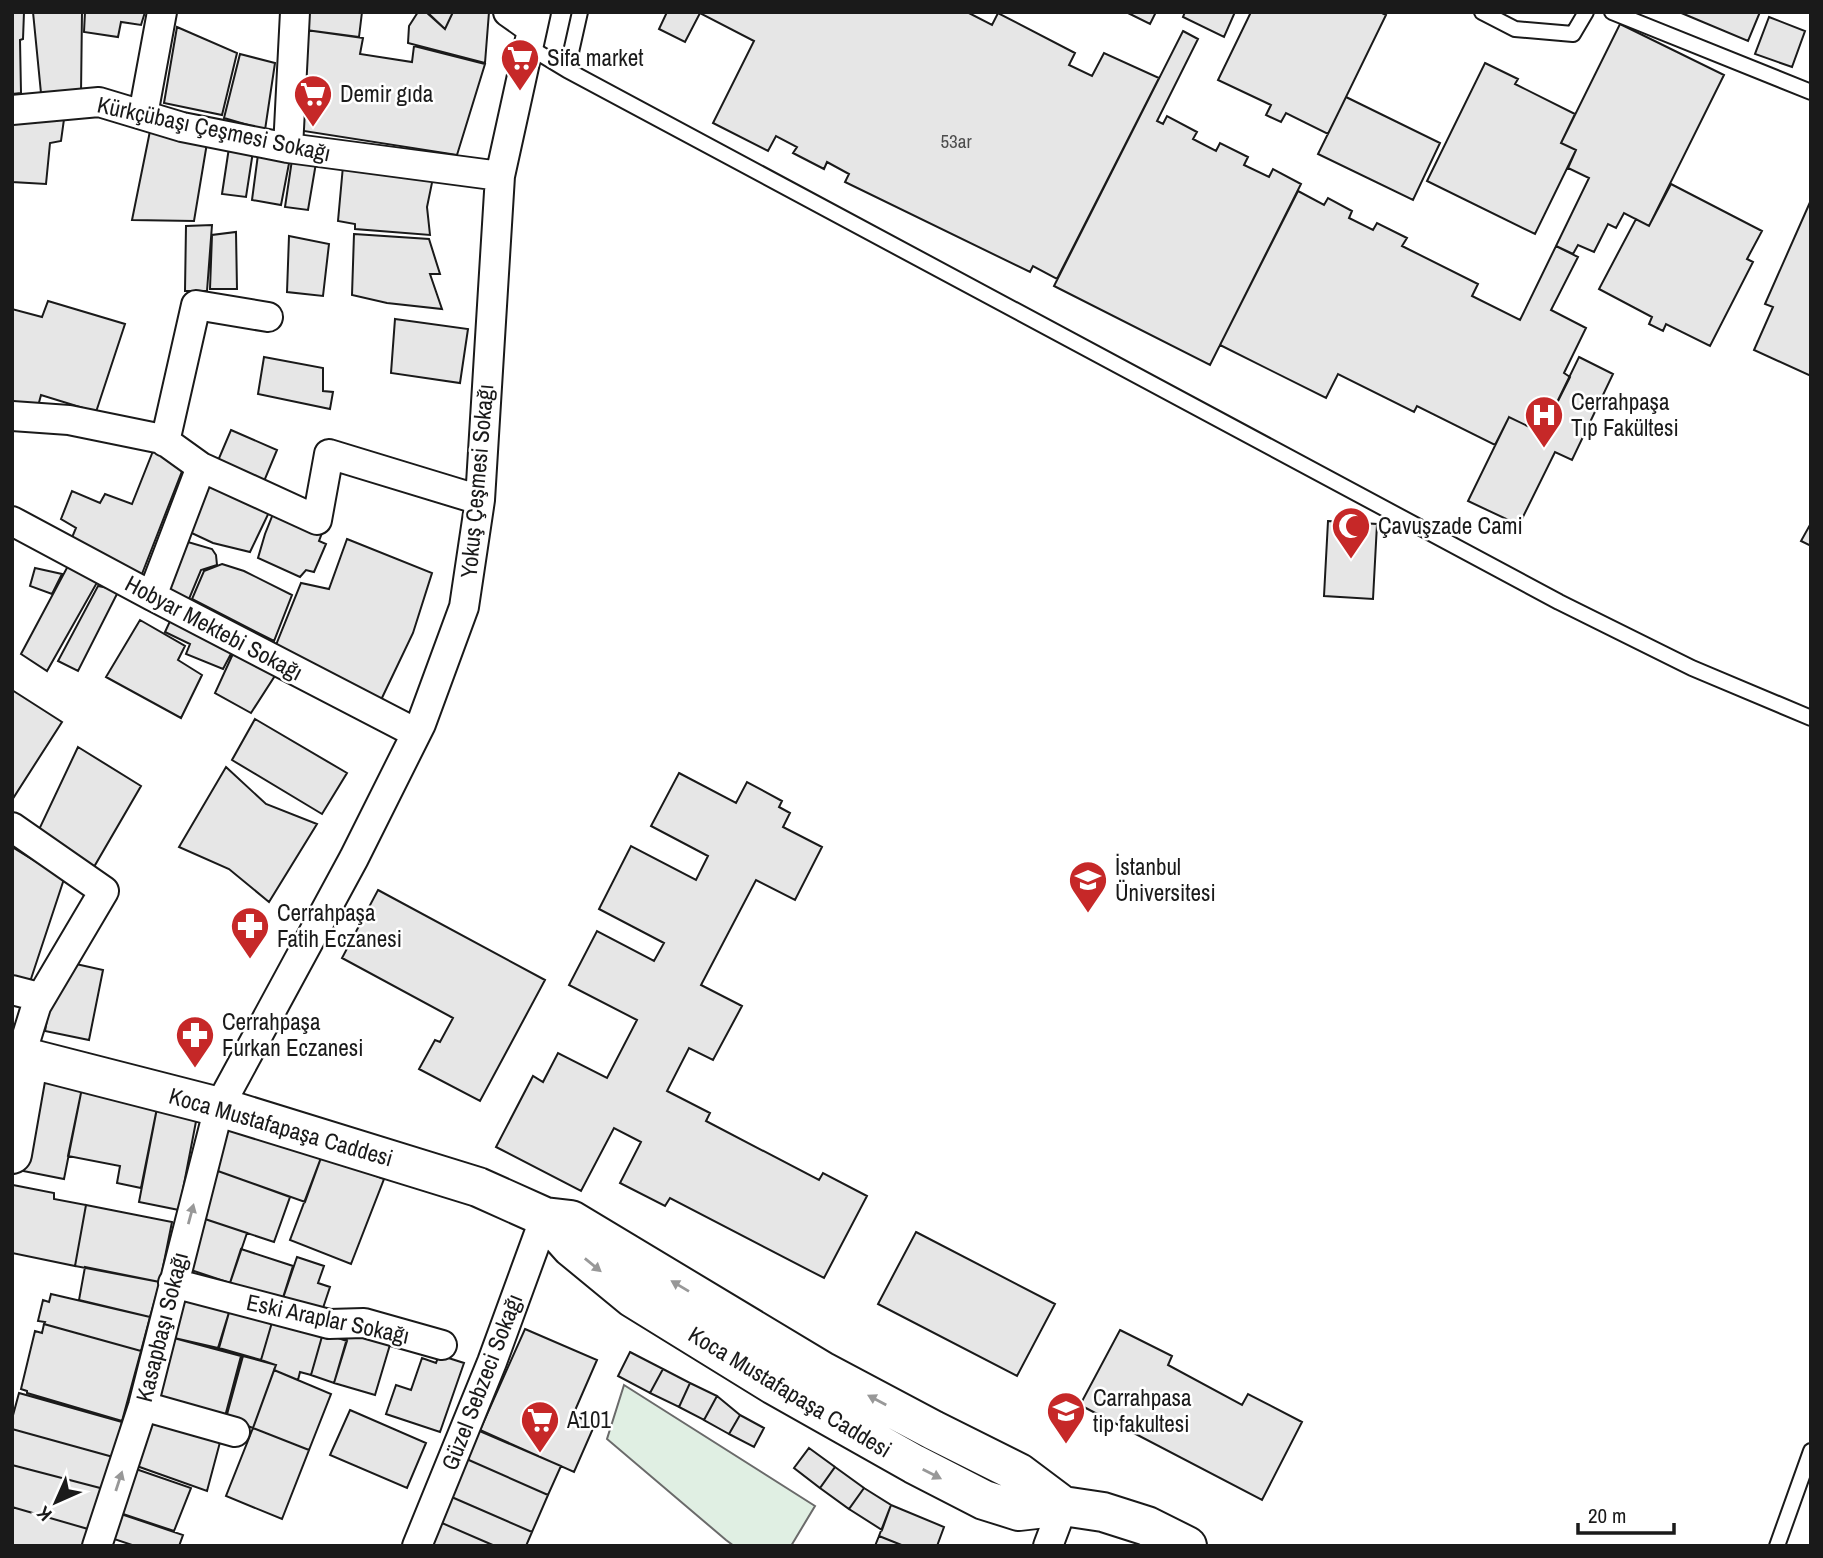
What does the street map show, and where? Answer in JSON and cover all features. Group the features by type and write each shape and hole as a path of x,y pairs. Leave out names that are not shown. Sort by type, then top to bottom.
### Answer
{"street":[{"path":"143,115 162,12"},
{"path":"288,148 295,12"},
{"path":"508,12 532,29"},
{"name":"Yokuş Çeşmesi Sokağı","path":"219,1107 354,858 416,733 464,607 480,500 500,176 532,29"},
{"name":"Kürkçübaşı Çeşmesi Sokağı","path":"12,110 99,102 182,127 288,148 500,176"},
{"path":"165,442 196,305 268,317"},
{"path":"12,416 69,420 162,439 201,467 317,520 329,454 480,500"},
{"path":"152,596 201,467"},
{"name":"Hobyar Mektebi Sokağı","path":"12,521 416,733"},
{"path":"12,827 104,891 36,1006"},
{"path":"12,990 38,997 21,1055 12,1154"},
{"name":"Koca Mustafapaşa Caddesi","path":"21,1055 219,1107 478,1187 545,1217 571,1220 822,1371 1019,1473 1063,1506 1103,1512 1147,1526 1187,1546"},
{"name":"Kasapbaşı Sokağı","path":"97,1546 143,1406 219,1107"},
{"name":"Güzel Sebzeci Sokağı","path":"416,1546 492,1362 545,1217"},
{"name":"Eski Araplar Sokağı","path":"173,1283 329,1324 364,1323 442,1345"},
{"path":"143,1406 235,1432"},
{"path":"1048,1546 1063,1506"}],"lane":[{"path":"567,70 580,12"},
{"path":"1482,12 1515,29 1573,34 1586,12"},
{"path":"1612,12 1811,92"},
{"path":"532,29 567,70 1559,603 1692,668 1811,718"},
{"path":"1777,1546 1811,1451"}],"green space":[{"path":"624,1385 815,1506 791,1546 734,1546 607,1439"}],"building":[{"path":"12,12 24,12 23,39 20,40 21,93 12,94"},
{"path":"33,12 82,12 81,94 41,93"},
{"path":"85,12 145,12 141,25 121,22 118,37 84,32"},
{"path":"307,12 362,12 359,37 306,30"},
{"path":"418,12 427,12 445,29 453,12 489,12 485,63 408,43 409,26"},
{"path":"426,12 453,12 445,29"},
{"path":"667,12 967,12 992,25 998,13 1075,53 1069,65 1092,76 1104,53 1159,78 1057,279 1033,266 1030,272 845,182 849,174 827,162 824,169 793,153 797,147 776,136 768,151 713,123 754,41 700,13 685,42 659,29"},
{"path":"1126,12 1156,12 1150,24"},
{"path":"1185,12 1235,12 1224,37 1183,17"},
{"path":"1251,12 1380,12 1386,15 1328,134 1286,113 1281,122 1266,115 1271,105 1218,80"},
{"path":"1679,12 1760,12 1748,41"},
{"path":"1769,17 1805,31 1792,67 1755,54"},
{"path":"1620,24 1724,75 1649,226 1624,213 1616,228 1608,224 1594,252 1578,245 1573,254 1556,246 1589,178 1568,168 1576,150 1561,143"},
{"path":"177,27 237,53 222,115 164,103"},
{"path":"306,30 363,38 360,54 412,62 414,46 485,64 457,155 291,129"},
{"path":"1183,31 1198,39 1157,121 1163,124 1167,116 1197,132 1193,139 1216,151 1220,143 1248,157 1244,165 1269,177 1273,169 1301,184 1210,365 1054,286"},
{"path":"240,54 275,63 265,130 224,118"},
{"path":"1485,63 1518,79 1515,84 1575,114 1561,143 1576,150 1535,234 1427,181"},
{"path":"1346,97 1440,143 1413,200 1318,154"},
{"path":"65,112 61,141 50,143 46,184 12,182 12,113"},
{"path":"151,126 208,137 194,221 132,220"},
{"path":"230,141 254,145 246,197 222,194"},
{"path":"259,147 291,153 281,205 252,200"},
{"path":"293,153 317,157 308,210 285,207"},
{"path":"343,166 434,173 427,207 430,235 355,229 355,224 338,221"},
{"path":"1671,184 1762,231 1747,259 1753,262 1710,346 1666,324 1663,331 1649,324 1652,317 1599,289 1636,219 1649,226"},
{"path":"1298,191 1324,205 1328,198 1352,211 1349,218 1373,230 1377,223 1407,238 1402,246 1478,284 1472,296 1520,320 1556,246 1578,257 1551,310 1586,328 1564,373 1570,377 1542,433 1509,417 1495,445 1417,406 1414,412 1338,374 1326,398 1220,345"},
{"path":"1811,200 1811,376 1754,350 1773,307 1765,304"},
{"path":"212,225 207,291 185,291 186,226"},
{"path":"236,232 237,289 210,289 212,235"},
{"path":"354,234 429,239 440,274 430,274 442,309 387,303 352,295"},
{"path":"289,236 329,244 323,296 287,292"},
{"path":"48,301 125,324 96,412 41,395 37,410 12,403 12,309 42,317"},
{"path":"395,319 468,329 460,383 391,373"},
{"path":"264,357 323,368 323,391 333,392 330,409 258,394"},
{"path":"1579,357 1613,374 1572,460 1555,452 1519,525 1468,501 1509,417 1542,433"},
{"path":"231,430 277,450 260,491 214,470"},
{"path":"155,446 186,461 140,579 68,547 76,528 61,519 72,491 100,503 105,494 132,504"},
{"path":"205,473 273,504 250,552 213,543 183,529"},
{"path":"275,509 322,533 319,541 326,544 314,572 306,570 300,577 258,558"},
{"name":"Çavuşzade Cami","path":"1328,521 1377,524 1373,599 1324,596"},
{"path":"1811,523 1811,546 1801,541"},
{"path":"347,539 432,573 413,633 380,702 276,645 301,583 329,589"},
{"path":"181,540 212,549 216,555 217,565 201,570 189,599 162,590"},
{"path":"69,564 99,579 47,671 21,654"},
{"path":"222,564 244,571 292,595 274,641 192,599 204,571"},
{"path":"35,568 62,574 52,594 30,586"},
{"path":"98,586 119,590 78,671 58,661"},
{"path":"171,619 234,648 223,669 186,654 190,644 165,632"},
{"path":"140,620 185,646 178,660 202,675 181,718 106,677"},
{"path":"237,645 278,671 251,713 215,693"},
{"path":"12,690 62,722 12,800"},
{"path":"255,719 347,773 322,814 232,760"},
{"path":"78,747 141,786 91,872 35,838"},
{"path":"226,767 266,804 317,824 269,902 229,869 179,847"},
{"path":"679,773 736,803 747,782 782,801 779,807 790,813 783,827 822,847 795,900 756,880 701,985 742,1006 713,1060 689,1048 667,1091 710,1113 706,1121 819,1180 823,1173 867,1196 824,1278 670,1198 665,1206 620,1183 641,1142 614,1128 581,1191 496,1147 533,1076 543,1082 558,1053 607,1078 637,1020 569,985 597,931 654,961 664,943 599,909 631,846 696,880 708,856 651,826"},
{"path":"12,847 64,879 26,994 12,992"},
{"path":"378,890 545,980 480,1101 419,1069 435,1040 440,1042 453,1018 342,958"},
{"path":"58,960 103,970 89,1040 45,1031"},
{"path":"31,1078 82,1088 64,1179 13,1169"},
{"path":"82,1088 158,1103 141,1188 117,1183 120,1166 68,1156"},
{"path":"158,1103 198,1111 179,1210 139,1202"},
{"path":"230,1121 322,1155 305,1202 215,1170"},
{"path":"322,1155 384,1179 351,1264 290,1240"},
{"path":"215,1170 290,1197 274,1242 199,1217"},
{"path":"13,1185 54,1193 54,1199 86,1205 75,1266 12,1253"},
{"path":"86,1205 172,1222 160,1282 75,1266"},
{"path":"199,1217 247,1233 230,1283 182,1267"},
{"path":"916,1232 1055,1304 1017,1376 878,1304"},
{"path":"241,1249 293,1266 280,1307 228,1289"},
{"path":"297,1257 324,1266 318,1283 330,1287 319,1320 280,1307"},
{"path":"85,1267 160,1282 150,1317 79,1300"},
{"path":"51,1294 150,1317 141,1351 38,1321 43,1300 49,1302"},
{"path":"181,1297 230,1309 218,1348 170,1337"},
{"path":"230,1309 273,1319 261,1360 219,1348"},
{"path":"273,1319 325,1326 311,1375 300,1372 298,1380 274,1370 276,1365 261,1360"},
{"path":"44,1324 141,1351 122,1421 21,1389 35,1331 42,1333"},
{"path":"525,1329 597,1360 573,1415 595,1424 574,1472 480,1430"},
{"path":"1120,1330 1172,1356 1168,1365 1242,1405 1248,1394 1302,1422 1262,1500 1080,1405"},
{"path":"323,1333 347,1341 334,1383 311,1375"},
{"path":"348,1335 392,1338 375,1395 334,1383"},
{"path":"170,1337 241,1356 223,1424 150,1403"},
{"path":"630,1352 663,1369 650,1393 618,1376"},
{"path":"439,1355 464,1363 440,1432 386,1414 396,1385 411,1390 422,1358 436,1363"},
{"path":"243,1356 276,1365 253,1428 226,1418"},
{"path":"663,1369 690,1383 679,1407 650,1393"},
{"path":"274,1370 331,1394 309,1450 253,1428"},
{"path":"690,1383 717,1396 704,1420 679,1407"},
{"path":"19,1393 122,1422 113,1457 12,1429"},
{"path":"717,1396 740,1415 729,1434 704,1420"},
{"path":"149,1409 223,1431 207,1491 134,1465"},
{"path":"350,1410 426,1443 407,1488 330,1455"},
{"path":"740,1415 764,1428 754,1447 729,1434"},
{"path":"253,1428 309,1450 282,1519 226,1496"},
{"path":"12,1429 113,1457 104,1489 12,1465"},
{"path":"475,1429 561,1466 548,1495 462,1457"},
{"path":"809,1448 835,1467 820,1488 794,1468"},
{"path":"462,1457 548,1495 532,1532 447,1495"},
{"path":"12,1465 104,1489 88,1529 12,1507"},
{"path":"835,1467 864,1488 849,1509 820,1488"},
{"path":"133,1468 191,1488 174,1531 117,1512"},
{"path":"864,1488 891,1505 882,1530 849,1509"},
{"path":"447,1495 532,1532 526,1546 495,1546 435,1520"},
{"path":"891,1505 944,1527 937,1546 904,1546 879,1536"},
{"path":"12,1507 88,1529 82,1546 12,1545"},
{"path":"118,1513 183,1535 179,1546 135,1546 108,1537"},
{"path":"435,1520 495,1546 425,1546"},
{"path":"879,1536 904,1546 875,1546"}],"place":[{"name":"Sifa market","path":"520,92"},
{"name":"Demir gıda","path":"313,128"},
{"name":"Cerrahpaşa Tıp Fakültesi","path":"1544,449"},
{"name":"Çavuşzade Cami","path":"1351,560"},
{"name":"İstanbul Üniversitesi","path":"1088,914"},
{"name":"Cerrahpaşa Fatih Eczanesi","path":"250,960"},
{"name":"Cerrahpaşa Furkan Eczanesi","path":"195,1069"},
{"name":"Carrahpasa tip fakultesi","path":"1066,1445"},
{"name":"A101","path":"540,1454"}]}
